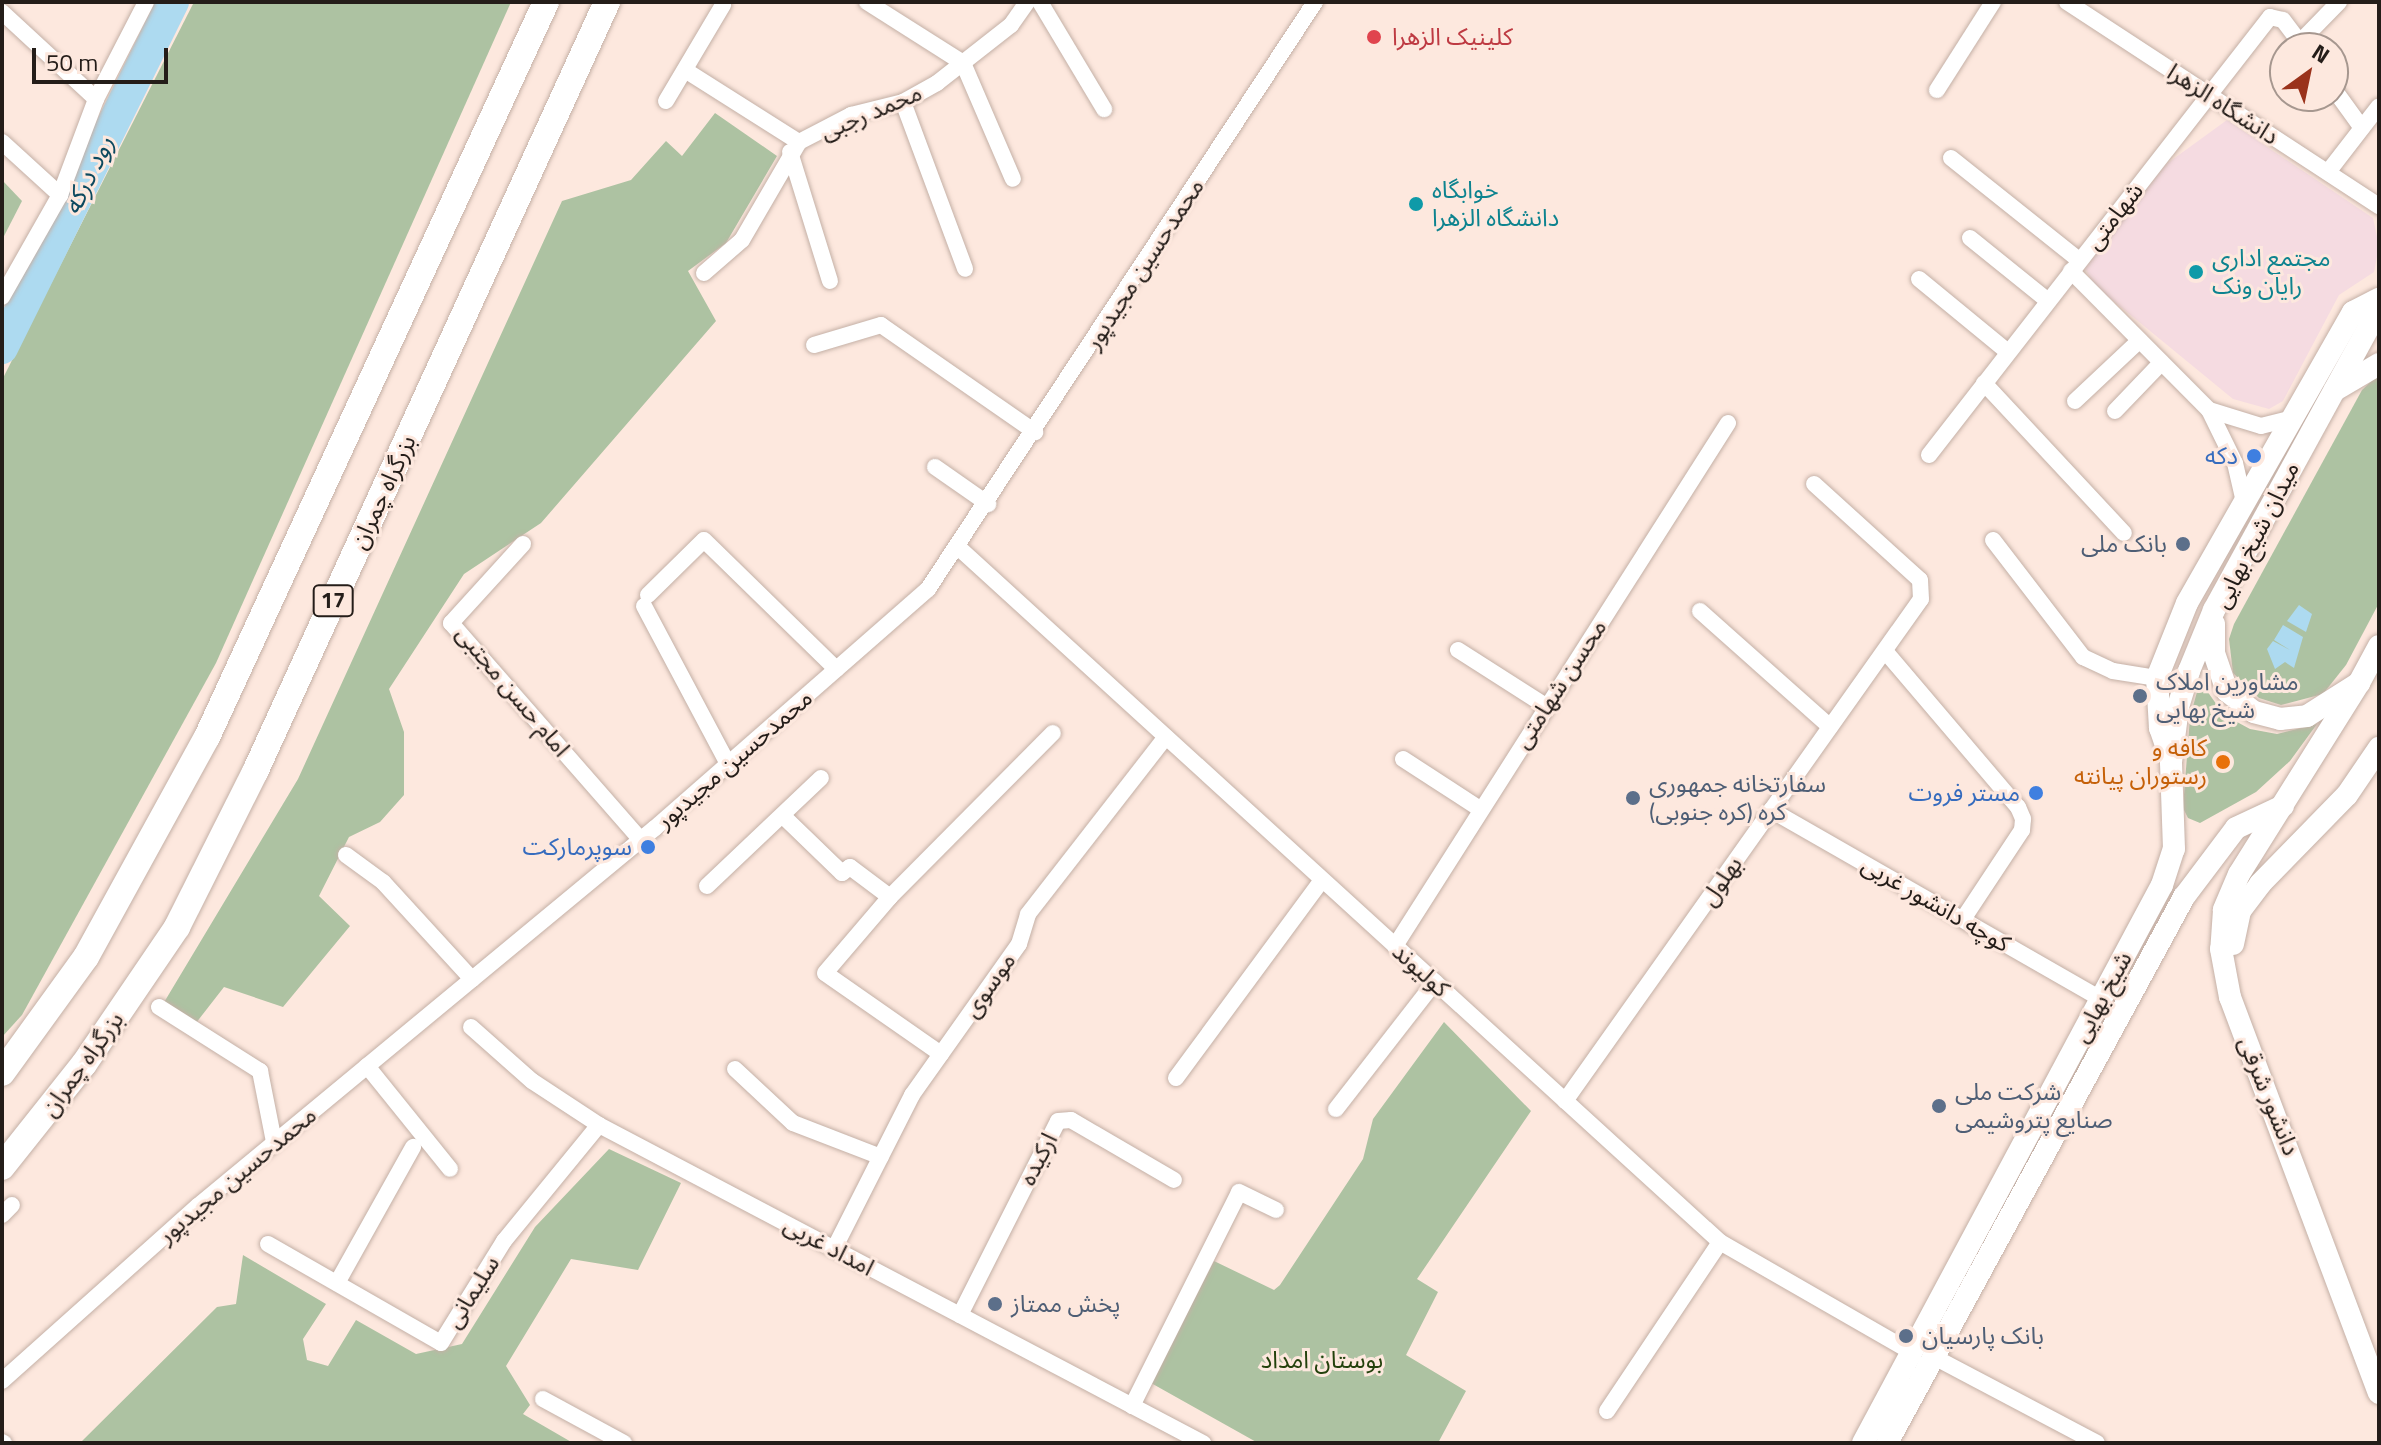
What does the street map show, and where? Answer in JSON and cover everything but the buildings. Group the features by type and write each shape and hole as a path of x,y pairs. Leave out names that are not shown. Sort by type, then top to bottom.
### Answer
{"highway":[{"name":"17","path":"2,1073 86,957 200,751 546,2"},
{"name":"بزرگراه چمران","path":"2,1167 84,1064 177,927 255,772 607,2"}],"main road":[{"path":"2171,762 2160,728 2157,678 2187,603 2353,312 2379,299"},
{"path":"2330,393 2379,309"},
{"path":"2330,393 2379,364"},
{"name":"میدان شیخ بهایی","path":"2330,393 2214,610 2214,653 2227,691 2254,712 2280,719 2307,716 2359,683 2379,646"},
{"name":"شیخ بهایی","path":"1863,1443 2169,868 2176,835 2171,762 2178,707 2214,610"},
{"path":"2284,805 2359,683"},
{"path":"2278,1113 2277,1081 2242,995 2232,938 2240,911 2260,884 2347,795 2379,748"},
{"name":"شیخ بهایی","path":"1887,1443 2184,897 2236,828 2284,805"},
{"name":"دانشور شرقی","path":"2284,805 2239,874 2224,910 2221,949 2230,997 2278,1113 2379,1393"}],"street":[{"path":"2,297 60,195 96,99 146,2"},
{"path":"867,2 963,63 1013,179"},
{"name":"محمد رجبی","path":"795,147 851,115 903,102 963,63 1011,25 1027,2"},
{"path":"1040,2 1104,109"},
{"name":"محمدحسین مجیدپور","path":"2,1381 274,1142 641,840 928,589 959,548 1315,2"},
{"path":"1937,90 1993,2"},
{"name":"دانشگاه الزهرا","path":"2067,2 2379,206"},
{"path":"2313,32 2339,2"},
{"path":"666,101 723,5"},
{"path":"2,12 96,99"},
{"name":"شهامتی","path":"1929,455 2270,17 2283,20 2292,32"},
{"path":"685,70 795,147 830,281"},
{"path":"903,102 965,269"},
{"path":"2328,172 2379,106"},
{"path":"2349,110 2362,128"},
{"path":"2,142 60,195"},
{"path":"704,273 742,240 795,147"},
{"path":"1951,158 2075,266 2139,341 2209,410 2235,463 2244,502"},
{"path":"1970,238 2048,301"},
{"path":"1919,279 2008,352"},
{"path":"814,345 881,325 1035,432"},
{"path":"2075,401 2139,341"},
{"path":"2115,411 2161,363"},
{"path":"1984,383 2124,533"},
{"path":"2209,410 2261,426 2290,419"},
{"name":"محسن شهامتی","path":"1395,946 1728,423"},
{"path":"935,467 988,504"},
{"name":"بهلول","path":"1565,1101 1921,599 1920,580 1814,484"},
{"path":"728,764 646,600 704,540 836,669"},
{"path":"1993,540 2083,657 2113,671 2157,678"},
{"name":"امام حسن مجتبی","path":"523,544 451,623 641,840"},
{"name":"کولیوند","path":"959,548 1720,1242 1911,1352"},
{"path":"1700,611 1830,727"},
{"path":"1458,650 1546,706"},
{"path":"1885,651 2018,807 2023,819 2022,830 1963,919"},
{"path":"941,1054 825,973 890,897 1053,733"},
{"name":"موسوی","path":"834,1249 912,1095 1019,944 1028,914 1166,737"},
{"path":"1403,759 1480,809"},
{"path":"707,886 821,778"},
{"name":"کوچه دانشور غربی","path":"1771,810 2101,999"},
{"path":"783,816 842,873 850,867 890,897"},
{"path":"346,855 383,882 472,979"},
{"path":"1176,1078 1322,880"},
{"path":"1336,1109 1435,982"},
{"path":"159,1007 260,1071 274,1142"},
{"name":"امداد غربی","path":"471,1027 532,1081 599,1125 1203,1443"},
{"path":"367,1066 450,1169"},
{"path":"735,1069 793,1123 881,1157"},
{"name":"ارکیده","path":"960,1315 1058,1121 1071,1120 1174,1180"},
{"name":"سلیمانی","path":"268,1244 441,1343 504,1241 599,1125"},
{"path":"337,1283 413,1147"},
{"path":"1132,1406 1239,1192 1276,1210"},
{"path":"1607,1411 1720,1242"},
{"path":"1934,1357 2097,1443"},
{"path":"543,1399 624,1443"}],"shaded area":[{"path":"2227,120 2373,218 2379,246 2374,272 2339,295 2283,401 2269,409 2233,399 2094,285 2085,268 2165,165"}],"green space":[{"path":"194,2 511,2 216,663 22,1015 2,1037 2,380"},
{"path":"715,113 777,156 726,243 688,271 716,321 541,523 464,574 389,689 404,732 404,795 380,822 349,837 319,896 350,926 283,1007 224,987 196,1023 163,1004 298,779 562,201 631,180 666,141 682,156"},
{"path":"2,180 22,201 2,240"},
{"path":"2379,374 2379,603 2346,665 2323,694 2281,705 2259,698 2233,673 2229,639 2234,624 2362,390"},
{"path":"2200,681 2224,715 2250,729 2277,734 2317,724 2290,761 2256,792 2200,823 2188,818 2183,808 2190,717"},
{"name":"بوستان امداد","path":"1444,1022 1531,1111 1417,1279 1438,1292 1406,1355 1466,1391 1438,1443 1258,1443 1151,1383 1214,1261 1274,1290 1280,1285 1363,1159 1373,1119"},
{"path":"609,1149 681,1183 638,1270 571,1259 506,1366 530,1405 523,1414 573,1443 80,1443 217,1307 236,1304 243,1255 326,1304 303,1339 307,1360 328,1366 356,1320 416,1354 462,1344 535,1227"}],"water":[{"path":"2299,605 2312,614 2306,632 2287,621"},
{"path":"2283,625 2303,637 2294,668 2285,662 2275,669 2267,649 2273,641 2290,650 2274,640"}],"waterway":[{"name":"رود درکه","path":"2,348 173,2"}],"place":[{"name":"کلینیک الزهرا","path":"1374,37"},
{"name":"خوابگاه دانشگاه الزهرا","path":"1416,204"},
{"name":"مجتمع اداری رایان ونک","path":"2196,272"},
{"name":"دکه","path":"2254,456"},
{"name":"بانک ملی","path":"2183,544"},
{"name":"مشاورین املاک شیخ بهایی","path":"2140,696"},
{"name":"کافه و رستوران پیانته","path":"2223,762"},
{"name":"مستر فروت","path":"2036,793"},
{"name":"سفارتخانه جمهوری کره (کره جنوبی)","path":"1633,798"},
{"name":"سوپرمارکت","path":"648,847"},
{"name":"شرکت ملی صنایع پتروشیمی","path":"1939,1106"},
{"name":"پخش ممتاز","path":"995,1304"},
{"name":"بانک پارسیان","path":"1906,1336"}]}
